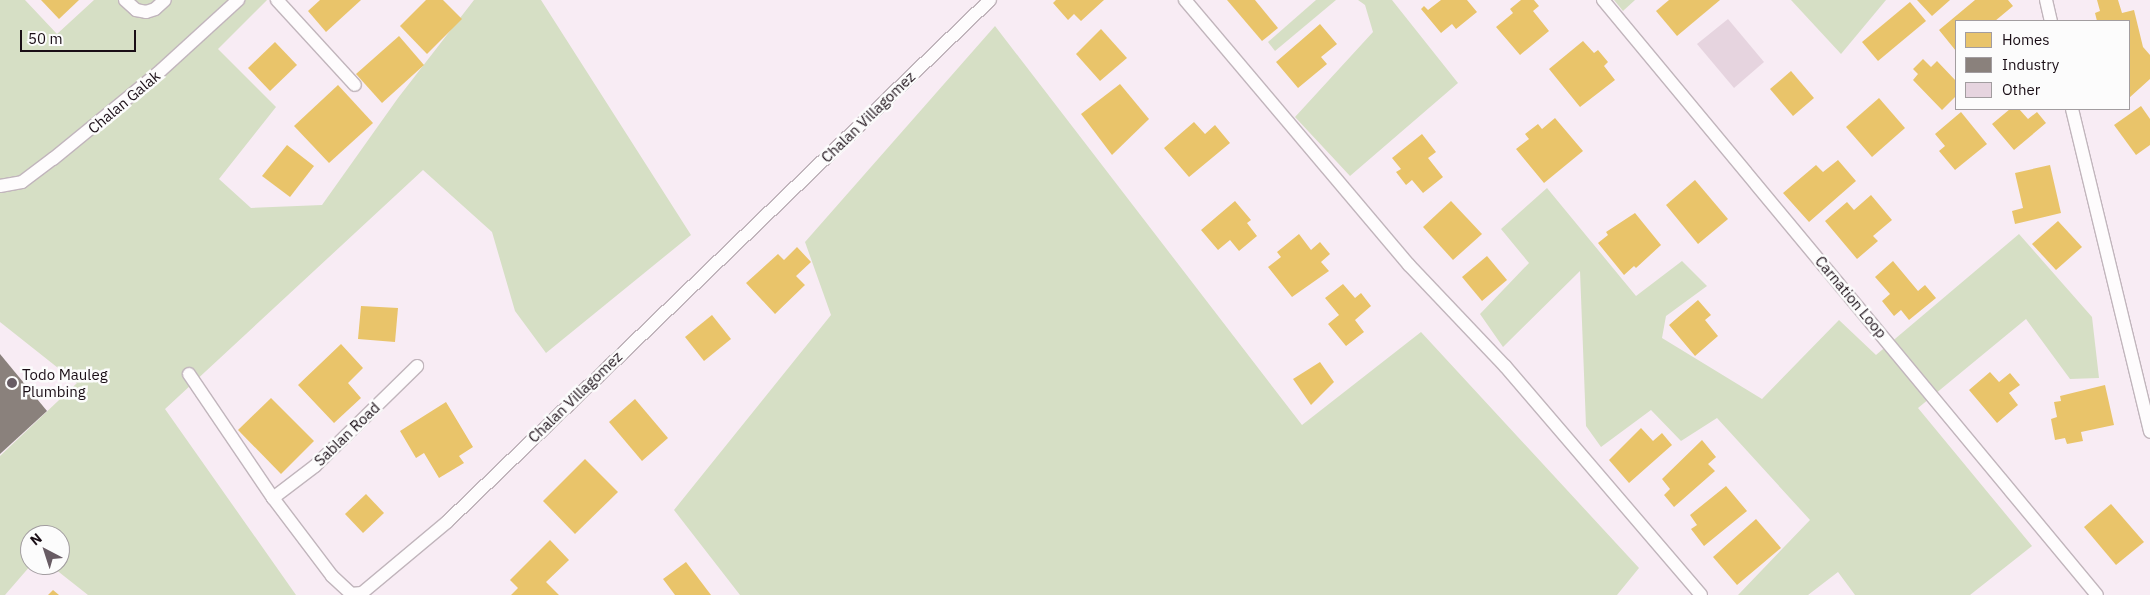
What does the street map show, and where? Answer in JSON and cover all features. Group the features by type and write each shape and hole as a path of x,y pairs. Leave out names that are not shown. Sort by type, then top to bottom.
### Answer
{"street":[{"path":"125,0 136,10 146,12 155,10 165,0"},
{"name":"Chalan Galak","path":"0,186 22,182 61,153 164,68 238,0"},
{"path":"278,0 355,85"},
{"name":"Chalan Villagomez","path":"189,374 273,498 339,584 351,594 357,594 373,587 447,522 990,0"},
{"path":"1185,0 1409,265 1505,366 1701,595"},
{"name":"Carnation Loop","path":"1602,0 2097,595"},
{"path":"2046,0 2051,20"},
{"path":"2072,110 2150,432"},
{"name":"Sablan Road","path":"273,498 315,466 417,366"}],"green space":[{"path":"0,0 25,0 57,34 94,0 267,0 218,49 276,107 219,179 251,208 322,205 398,98 474,0 541,0 691,235 546,353 515,311 492,232 423,170 165,409 296,595 88,595 63,575 70,575 70,525 20,525 20,575 22,575 5,595 0,595 0,456 77,383 0,322"},
{"path":"1316,0 1336,0 1275,51 1268,42"},
{"path":"1358,0 1392,0 1458,83 1350,176 1295,117 1373,32 1365,5"},
{"path":"1614,0 1635,0 1623,11"},
{"path":"1791,0 1886,0 1841,54"},
{"path":"995,26 1302,425 1421,332 1639,568 1617,595 740,595 674,510 831,315 805,242"},
{"path":"1547,188 1636,296 1682,261 1707,286 1666,316 1662,338 1762,399 1839,320 1876,355 2019,234 2092,317 2099,378 2070,379 2026,319 1918,408 2032,546 1970,595 1855,595 1838,572 1808,595 1738,595 1810,520 1717,418 1681,441 1651,410 1601,447 1586,426 1580,271 1503,347 1480,314 1529,263 1501,229"}],"building: Homes":[{"path":"41,0 79,0 59,19"},
{"path":"320,0 361,0 326,32 308,11"},
{"path":"426,0 443,0 462,19 427,54 400,26"},
{"path":"1056,0 1104,0 1081,21 1074,14 1068,20 1053,3"},
{"path":"1227,0 1255,0 1278,28 1262,41"},
{"path":"1441,0 1467,0 1477,12 1456,29 1452,24 1441,33 1421,9 1424,6 1428,10"},
{"path":"1521,0 1534,0 1539,6 1533,11 1549,31 1520,55 1496,27 1513,13 1510,9"},
{"path":"1669,0 1720,0 1677,36 1656,11"},
{"path":"1917,0 1950,0 1932,16"},
{"path":"1975,0 2008,0 2013,6 1996,20 1955,20 1955,50 1939,30"},
{"path":"2097,0 2118,0 2122,13 2134,10 2143,47 2150,55 2150,79 2130,97 2130,20 2097,20 2095,13 2100,11"},
{"path":"1910,2 1926,21 1878,61 1862,42"},
{"path":"1320,24 1337,44 1321,57 1327,64 1298,88 1276,62"},
{"path":"1101,29 1127,58 1100,81 1076,54"},
{"path":"399,36 424,65 382,103 356,74"},
{"path":"1583,41 1594,53 1598,50 1608,62 1604,66 1615,80 1580,107 1549,69"},
{"path":"275,42 297,65 270,91 248,68"},
{"path":"1923,59 1931,67 1937,61 1955,80 1955,97 1942,110 1913,80 1918,74 1913,69"},
{"path":"1791,71 1814,98 1793,116 1770,89"},
{"path":"1120,84 1149,119 1112,155 1081,114"},
{"path":"338,85 373,123 329,163 294,126"},
{"path":"1879,98 1905,128 1872,157 1846,127"},
{"path":"2141,106 2150,119 2150,145 2136,155 2114,125"},
{"path":"2009,110 2020,110 2028,119 2037,112 2046,123 2014,150 1992,124"},
{"path":"1961,112 1987,144 1955,170 1939,151 1945,146 1935,134"},
{"path":"1555,118 1583,151 1544,183 1516,149 1529,139 1525,134 1538,124 1542,129"},
{"path":"1194,122 1205,134 1215,125 1230,143 1189,177 1164,148"},
{"path":"1422,134 1436,152 1428,158 1443,177 1423,193 1412,180 1406,185 1396,172 1401,169 1392,158"},
{"path":"287,145 314,166 290,197 262,176"},
{"path":"1838,160 1856,181 1809,222 1783,193 1816,165 1823,172"},
{"path":"2050,165 2061,213 2015,224 2012,211 2023,208 2015,173"},
{"path":"1695,180 1728,219 1698,244 1666,205"},
{"path":"1871,195 1892,220 1873,236 1878,241 1857,259 1825,221 1847,202 1854,210"},
{"path":"1235,201 1251,220 1247,223 1257,236 1239,251 1230,240 1218,250 1201,230"},
{"path":"1451,201 1482,234 1453,260 1423,227"},
{"path":"1635,213 1661,245 1636,268 1634,266 1624,275 1598,243 1608,235 1606,232"},
{"path":"2058,221 2082,247 2056,270 2032,244"},
{"path":"1299,234 1311,250 1320,242 1330,254 1321,262 1329,271 1292,297 1268,267 1281,257 1277,252"},
{"path":"797,247 811,262 796,276 805,285 775,314 746,283 778,254 784,260"},
{"path":"1487,256 1507,280 1482,301 1462,277"},
{"path":"1893,261 1918,291 1925,285 1936,298 1909,320 1901,310 1894,316 1882,301 1890,294 1875,277"},
{"path":"1343,284 1355,298 1361,293 1371,306 1355,320 1364,332 1346,346 1328,324 1339,315 1325,298"},
{"path":"1698,300 1711,315 1705,320 1718,336 1695,356 1669,325"},
{"path":"361,306 398,308 395,342 358,339"},
{"path":"712,315 731,339 704,361 685,337"},
{"path":"341,344 363,368 348,383 361,398 334,423 298,385"},
{"path":"1320,362 1334,382 1311,405 1293,379"},
{"path":"1990,372 1999,382 2010,373 2020,385 2009,393 2018,405 1997,423 1969,390"},
{"path":"2105,385 2114,425 2081,432 2083,441 2067,444 2065,438 2055,440 2051,419 2057,417 2054,402 2061,401 2060,396"},
{"path":"271,398 314,441 281,474 238,430"},
{"path":"635,399 668,438 642,461 609,422"},
{"path":"446,402 473,447 459,456 464,463 439,478 424,453 416,458 400,431"},
{"path":"1641,428 1653,441 1662,433 1672,445 1629,483 1609,460"},
{"path":"1702,440 1716,457 1708,464 1715,471 1674,507 1664,495 1670,489 1662,479"},
{"path":"585,459 618,492 575,534 543,501"},
{"path":"1726,486 1747,511 1704,546 1691,529 1697,525 1690,515"},
{"path":"366,494 384,513 363,533 345,514"},
{"path":"2111,504 2144,542 2116,565 2084,527"},
{"path":"1756,519 1781,548 1737,585 1713,557"},
{"path":"550,540 569,560 546,582 559,595 511,595 518,588 510,580"},
{"path":"686,562 711,595 675,595 663,579"},
{"path":"53,590 59,595 48,595"}],"building: Industry":[{"name":"Todo Mauleg Plumbing","path":"0,354 47,411 0,454"}],"building: Other":[{"path":"1728,19 1764,62 1734,88 1697,44"}],"place":[{"name":"Todo Mauleg Plumbing","path":"12,383"}]}
